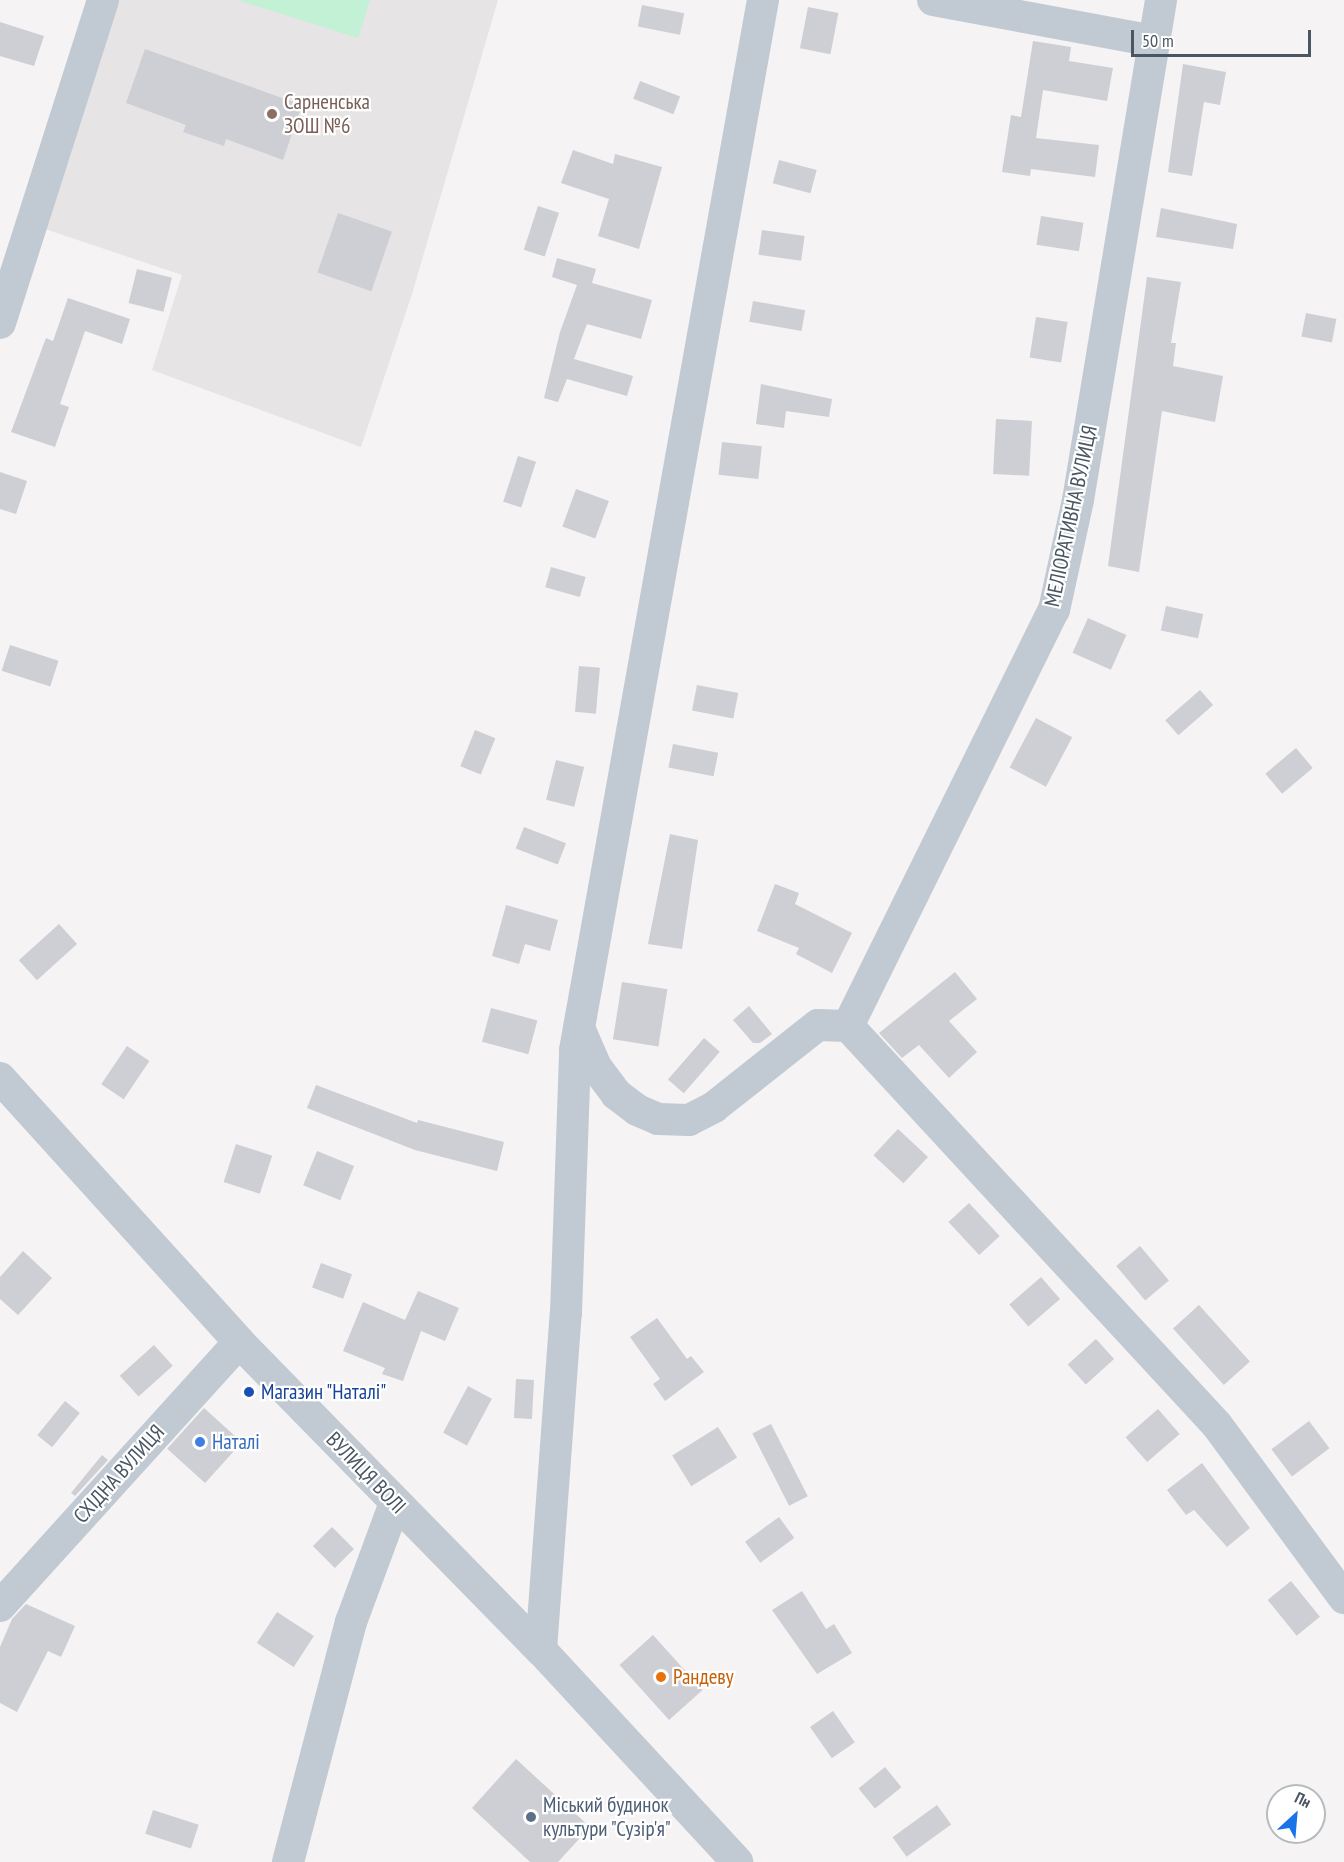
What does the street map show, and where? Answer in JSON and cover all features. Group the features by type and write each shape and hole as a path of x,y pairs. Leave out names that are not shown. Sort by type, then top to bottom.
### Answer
{"street":[{"path":"0,323 103,0"},
{"path":"541,1650 566,1313 579,1028 763,0"},
{"path":"933,0 1155,41"},
{"name":"МЕЛІОРАТИВНА ВУЛИЦЯ","path":"848,1026 1054,610 1078,500 1161,0"},
{"path":"579,1028 596,1067 616,1094 637,1110 658,1119 689,1120 714,1107 818,1025 848,1026 1217,1425 1344,1598"},
{"name":"ВУЛИЦЯ ВОЛІ","path":"0,1078 239,1342 541,1650 737,1862"},
{"name":"СХІДНА ВУЛИЦЯ","path":"0,1606 239,1342"},
{"path":"288,1862 351,1622 395,1503"}],"shaded area":[{"name":"Сарненська ЗОШ №6","path":"116,0 498,0 412,294 361,447 152,370 182,275 45,229"}],"green space":[{"path":"237,0 370,0 358,38"}],"building":[{"path":"642,5 684,13 680,35 638,27"},
{"path":"808,7 838,13 830,54 800,48"},
{"path":"0,22 44,36 34,66 0,56"},
{"path":"1033,41 1071,47 1069,61 1113,68 1107,101 1043,90 1036,138 1099,145 1095,177 1031,169 1030,176 1002,172 1011,115 1021,117"},
{"path":"145,49 302,105 283,160 226,139 224,146 183,132 186,125 126,103"},
{"path":"1183,64 1226,72 1220,105 1204,102 1192,176 1168,172"},
{"path":"640,81 680,96 673,114 633,99"},
{"path":"573,150 613,164 615,154 662,167 639,249 598,236 609,199 561,183"},
{"path":"779,160 817,170 810,193 773,183"},
{"path":"538,206 559,213 545,257 524,250"},
{"path":"1161,208 1237,224 1233,249 1156,237"},
{"path":"338,213 392,232 371,291 317,273"},
{"path":"1041,216 1083,223 1079,251 1036,245"},
{"path":"762,230 805,236 801,261 759,255"},
{"path":"557,258 596,269 592,283 652,300 641,339 587,324 574,359 633,376 627,396 567,379 558,402 544,398 560,332 577,285 552,277"},
{"path":"137,269 172,278 163,312 129,303"},
{"path":"1147,277 1181,282 1171,343 1176,343 1173,366 1223,376 1215,422 1162,411 1139,572 1108,566"},
{"path":"68,298 130,319 122,344 85,331 60,404 69,407 55,447 11,432 46,338 53,341"},
{"path":"753,301 805,310 802,331 749,322"},
{"path":"1306,313 1336,319 1332,342 1301,337"},
{"path":"1036,317 1068,322 1061,363 1030,357"},
{"path":"761,384 832,399 829,417 786,411 784,428 756,424"},
{"path":"996,419 1032,421 1029,476 993,474"},
{"path":"722,442 762,446 758,479 719,475"},
{"path":"518,456 536,462 521,508 503,502"},
{"path":"0,472 27,481 16,514 0,509"},
{"path":"576,489 609,501 595,539 562,527"},
{"path":"551,567 586,577 580,597 545,587"},
{"path":"1166,606 1203,614 1198,638 1161,630"},
{"path":"1088,618 1126,635 1111,670 1073,653"},
{"path":"10,645 59,661 50,686 2,671"},
{"path":"579,666 600,668 596,714 575,712"},
{"path":"697,685 738,693 733,719 692,711"},
{"path":"1200,690 1213,705 1178,735 1165,720"},
{"path":"1036,718 1072,737 1046,787 1010,767"},
{"path":"475,730 495,738 481,774 460,766"},
{"path":"673,744 718,753 714,776 668,768"},
{"path":"1296,748 1313,768 1282,794 1265,774"},
{"path":"556,760 584,767 574,807 546,800"},
{"path":"524,827 566,843 558,865 516,848"},
{"path":"670,834 698,840 682,949 648,944"},
{"path":"775,884 799,893 795,904 852,933 832,973 796,954 799,948 757,931"},
{"path":"506,905 558,920 550,951 525,944 519,964 492,956"},
{"path":"59,924 77,944 37,980 19,960"},
{"path":"955,972 977,999 949,1021 977,1052 949,1078 919,1045 902,1058 879,1033"},
{"path":"622,982 667,989 658,1046 613,1039"},
{"path":"749,1006 772,1034 760,1043 753,1043 733,1020"},
{"path":"491,1008 537,1020 528,1054 482,1042"},
{"path":"704,1038 720,1052 684,1093 668,1080"},
{"path":"127,1046 149,1061 124,1099 101,1084"},
{"path":"316,1085 417,1123 418,1120 504,1142 497,1171 415,1150 307,1108"},
{"path":"898,1129 928,1157 903,1183 873,1155"},
{"path":"236,1144 272,1156 260,1194 224,1182"},
{"path":"317,1151 354,1166 340,1200 303,1185"},
{"path":"969,1203 1000,1236 979,1255 949,1222"},
{"path":"1140,1246 1169,1280 1145,1300 1116,1266"},
{"path":"23,1251 52,1278 18,1315 0,1299 0,1277"},
{"path":"321,1263 352,1274 343,1299 312,1287"},
{"path":"1041,1277 1060,1299 1028,1326 1009,1305"},
{"path":"418,1291 459,1308 445,1341 421,1331 403,1381 382,1374 385,1368 343,1351 363,1302 405,1320"},
{"path":"1199,1305 1250,1361 1224,1385 1173,1328"},
{"path":"657,1318 687,1359 691,1356 704,1372 665,1401 653,1384 660,1379 630,1337"},
{"path":"1096,1339 1114,1359 1086,1384 1068,1364"},
{"path":"154,1345 173,1366 139,1397 120,1376"},
{"path":"516,1379 534,1380 532,1419 514,1418"},
{"path":"468,1386 492,1399 467,1445 443,1433"},
{"path":"65,1401 80,1413 52,1447 37,1435"},
{"name":"Наталі","path":"204,1408 242,1442 205,1483 167,1449"},
{"path":"1158,1409 1180,1434 1147,1462 1126,1437"},
{"path":"1309,1421 1329,1448 1292,1476 1271,1449"},
{"path":"771,1424 808,1496 789,1506 752,1434"},
{"path":"718,1427 737,1458 691,1486 672,1456"},
{"path":"102,1455 108,1460 75,1496 71,1493"},
{"path":"1202,1463 1250,1528 1227,1547 1194,1510 1186,1515 1167,1490"},
{"path":"779,1517 794,1538 760,1563 745,1542"},
{"path":"332,1527 354,1549 335,1568 313,1546"},
{"path":"1291,1581 1320,1617 1297,1636 1268,1600"},
{"path":"802,1591 826,1629 834,1624 852,1653 817,1674 772,1610"},
{"path":"26,1604 75,1626 61,1657 48,1651 17,1712 0,1703 0,1647 12,1619"},
{"path":"277,1612 314,1636 294,1667 257,1643"},
{"name":"Рандеву","path":"653,1635 703,1690 669,1720 620,1665"},
{"path":"833,1711 855,1742 832,1758 810,1727"},
{"name":"Міський будинок культури \"Сузір'я\"","path":"516,1759 590,1827 558,1862 530,1862 472,1808"},
{"path":"885,1767 901,1787 875,1809 859,1788"},
{"path":"937,1805 951,1824 907,1857 893,1837"},
{"path":"153,1810 199,1825 191,1849 145,1834"}],"place":[{"name":"Сарненська ЗОШ №6","path":"272,114"},
{"name":"Магазин \"Наталі\"","path":"249,1392"},
{"name":"Наталі","path":"200,1442"},
{"name":"Рандеву","path":"661,1677"},
{"name":"Міський будинок культури \"Сузір'я\"","path":"531,1817"}]}
